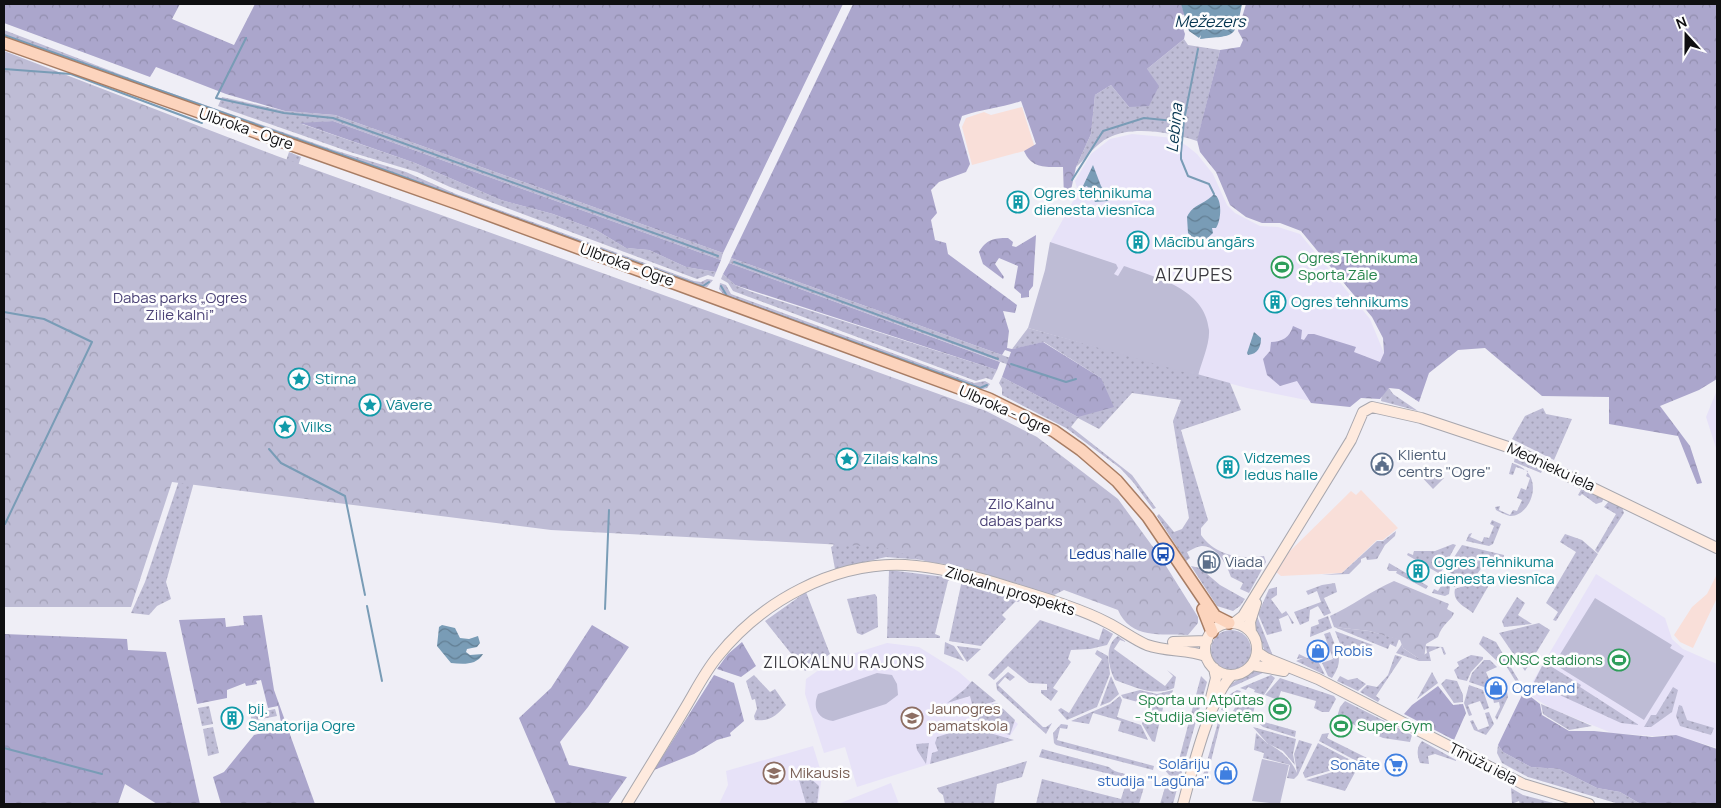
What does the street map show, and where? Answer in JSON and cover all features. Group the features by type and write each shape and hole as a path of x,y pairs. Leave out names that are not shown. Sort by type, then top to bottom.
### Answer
{"main road":[{"name":"Ulbroka - Ogre","path":"4,43 459,204 1005,406 1054,431 1082,450 1117,480 1148,517 1215,616 1231,623"},
{"name":"Mednieku iela","path":"1266,576 1351,440 1363,412 1372,408 1421,418 1465,431 1521,452 1717,548"},
{"name":"Zilokalnu prospekts","path":"627,804 705,674 726,647 749,624 780,601 807,586 866,568 888,565 924,567 960,573 1013,588 1108,622 1137,641 1150,646 1188,650 1206,656"},
{"path":"1137,641 1189,643 1209,636 1243,616 1266,576"},
{"path":"1183,804 1204,729 1224,684 1232,675 1246,670 1252,665 1257,652 1257,645 1251,632 1250,622 1266,576"},
{"name":"Ulbroka - Ogre","path":"1190,580 1192,589 1211,625 1209,636"},
{"path":"1231,623 1251,632"},
{"path":"1204,729 1204,721 1216,678 1214,668 1206,656 1209,636"},
{"name":"Tīnūžu iela","path":"1257,652 1266,658 1328,684 1517,781 1589,804"},
{"name":"Tīnūžu iela","path":"1252,665 1271,667 1328,684"},
{"path":"1214,668 1232,675"}],"shaded area":[{"path":"1022,107 1035,148 972,165 962,127 966,118 984,112 991,115"},
{"name":"Ogres tehnikums","path":"1132,134 1174,138 1197,154 1213,174 1227,205 1235,213 1260,226 1278,227 1300,234 1370,319 1384,353 1376,387 1352,404 1321,403 1247,388 1129,357 1029,327 1049,261 1051,241 1078,192 1075,181 1091,154 1110,139"},
{"path":"1717,390 1717,451 1706,417"},
{"path":"1361,490 1398,528 1383,540 1377,540 1342,573 1281,576 1276,572 1287,554 1351,491 1356,495"},
{"path":"1596,574 1665,618 1672,639 1683,649 1717,664 1717,748 1675,735 1653,736 1612,733 1552,709 1526,693"},
{"path":"1717,574 1717,598 1693,648 1680,642 1674,635 1692,607 1707,594"},
{"name":"Jaunogres pamatskola","path":"887,643 919,647 959,672 1018,724 1008,739 857,787 845,747 824,753 805,694 806,679 833,660"},
{"name":"Mikausis","path":"813,746 822,775 818,804 719,804 728,785 726,771"},
{"path":"891,783 899,804 838,804"}],"green space":[{"path":"4,4 180,4 172,19 234,45 255,4 843,4 723,253 335,115 285,111 226,94 156,67 150,77 4,23"},
{"path":"853,4 1181,4 1185,15 1178,14 1185,34 1184,39 1147,69 1159,86 1149,106 1129,107 1111,85 1095,95 1091,134 1076,167 1069,199 1064,198 1063,167 1045,167 1035,164 1027,157 1024,151 1036,144 1021,101 962,116 959,125 970,164 966,172 939,182 931,190 937,213 931,220 935,240 946,243 948,254 1017,305 1015,313 1003,311 1009,331 1007,348 1012,349 1043,342 1101,378 1114,407 1078,417 1002,377 1011,352 1005,350 1002,355 731,258"},
{"path":"1246,4 1717,4 1717,379 1699,390 1660,406 1690,446 1702,483 1697,484 1678,436 1609,424 1609,397 1542,396 1485,348 1458,350 1429,373 1419,402 1399,389 1389,388 1380,399 1361,398 1350,407 1311,403 1297,381 1280,386 1267,375 1263,359 1270,351 1271,342 1285,338 1293,326 1302,330 1301,339 1304,340 1308,334 1314,334 1356,347 1354,352 1380,362 1384,353 1383,338 1372,317 1301,231 1280,223 1262,223 1246,217 1230,205 1216,172 1200,152 1197,140 1220,50 1240,47 1243,40 1238,31"},
{"path":"4,30 148,85 334,150 406,172 456,194 694,281 713,280 707,287 700,287 455,197 4,37"},
{"path":"1184,39 1188,45 1220,50 1197,141 1164,133 1141,131 1118,134 1100,143 1076,167 1091,134 1095,95 1111,85 1129,107 1147,69"},
{"name":"Dabas parks „Ogres Zilie kalni”","path":"4,51 277,156 986,411 1037,437 1118,499 1161,558 1198,617 1198,623 1188,635 1148,633 1130,626 1118,610 1064,590 1050,597 1019,584 953,565 928,562 883,547 551,530 172,482 131,607 4,607"},
{"path":"222,97 285,111 335,115 723,253 721,260 333,121 302,124 415,163 501,200 553,214 596,230 626,248 649,250 686,267 716,272 714,277 708,275 697,279 450,187 417,172 350,152 218,106"},
{"path":"333,121 721,260 716,272 686,267 649,250 626,248 596,230 553,214 501,200 415,163 300,123"},
{"path":"289,152 301,157 212,418 166,582 171,599 157,606 149,615 131,613 145,582"},
{"path":"1036,235 1033,286 1029,291 1029,297 1021,298 1021,294 1014,288 1018,266 999,258 995,264 1004,277 1003,279 983,264 979,252 987,242 994,239 1008,238 1013,242 1012,246 1016,247"},
{"path":"1050,242 1116,264 1118,268 1114,274 1118,276 1124,266 1164,280 1189,294 1199,304 1206,316 1209,330 1207,347 1198,376 1028,328 1045,270"},
{"path":"731,258 1066,378 1064,385 729,263"},
{"path":"729,263 1000,362 997,370 735,285 723,274"},
{"path":"723,274 735,285 752,292 997,370 992,380 986,378 976,381 733,291 728,283 721,279"},
{"path":"720,283 726,285 731,294 974,383 985,381 990,384 987,388 980,390 724,295 719,289"},
{"path":"1028,328 1230,383 1241,410 1181,430 1208,520 1201,528 1201,535 1221,552 1246,557 1264,556 1266,562 1249,593 1240,589 1243,583 1231,577 1221,557 1212,549 1202,546 1194,548 1187,552 1190,558 1186,561 1157,516 1159,514 1174,532 1182,529 1189,518 1173,421 1181,400 1132,393 1099,429 1078,418 1071,427 1132,475 1156,508 1153,509 1120,468 1066,428 1002,395 1002,388 999,383 1002,377 1078,417 1101,378 1044,342 1012,349"},
{"path":"1389,388 1393,394 1418,411 1381,401 1382,394"},
{"path":"1543,408 1546,414 1572,419 1554,460 1512,439 1525,416"},
{"path":"1515,456 1543,468 1541,473 1514,462"},
{"path":"1512,463 1525,470 1516,467 1513,475 1509,474"},
{"path":"857,464 924,560 886,557 835,569 831,547 836,538"},
{"path":"1418,469 1444,478 1433,489 1416,471"},
{"path":"1527,473 1530,476 1533,484 1532,494 1524,510 1510,516 1496,510 1495,507 1500,506 1499,510 1510,515 1513,510 1517,511 1522,500 1517,498 1521,488 1526,490 1530,478 1526,476"},
{"path":"1582,488 1604,498 1602,502 1596,504 1582,494 1578,495"},
{"path":"1609,501 1622,507 1624,513 1598,553 1595,550 1616,514 1604,507"},
{"path":"1492,520 1501,524 1493,544 1489,546 1466,541 1469,534 1472,533 1470,537 1482,542 1484,537 1489,538 1494,526 1490,524"},
{"path":"1396,531 1395,536 1385,545 1377,559 1367,560 1366,557 1361,559 1361,562 1349,574 1322,575 1342,573 1377,541 1383,541"},
{"path":"1565,534 1582,540 1598,554 1556,621 1553,620 1558,612 1546,603 1576,552 1560,542"},
{"path":"1453,544 1456,545 1440,574 1407,555 1408,553 1413,555 1414,551 1435,551"},
{"path":"1462,545 1504,555 1504,559 1485,563 1475,577 1454,587 1453,577 1447,568"},
{"path":"1459,553 1468,558 1461,573 1451,569"},
{"path":"1389,563 1428,586 1426,589 1396,573 1397,571 1389,571 1387,569"},
{"path":"1191,566 1200,568 1220,585 1245,599 1233,611 1217,606"},
{"path":"889,570 953,578 948,581 935,634 940,636 940,638 887,638"},
{"path":"1444,574 1451,580 1449,594 1445,596 1432,593 1434,589 1438,591 1446,578"},
{"path":"962,580 1023,599 1018,602 1016,601 1002,615 1006,619 981,646 949,641"},
{"path":"1480,580 1489,585 1473,613 1457,600 1455,589"},
{"path":"1394,581 1449,604 1447,609 1454,613 1438,637 1426,644 1424,659 1418,658 1403,648 1400,640 1369,631 1334,627 1330,616"},
{"path":"1335,583 1337,592 1324,598 1331,613 1324,616 1318,606 1310,610 1309,621 1300,625 1294,612 1321,602 1317,591 1308,595 1306,591 1322,585"},
{"path":"1277,587 1277,595 1271,599 1282,614 1286,611 1294,623 1292,624 1288,615 1279,619 1282,631 1267,635 1258,614 1269,589"},
{"path":"806,592 830,654 805,671 765,621"},
{"path":"875,594 877,597 878,627 862,635 857,633 847,599"},
{"path":"1517,597 1525,603 1518,615 1532,624 1504,627 1502,621"},
{"name":"ONSC stadions","path":"1595,598 1672,645 1670,648 1684,656 1644,720 1554,664"},
{"path":"262,615 274,690 315,804 221,804 213,777 224,772 254,735 282,728 278,706 268,708 261,680 256,681 257,684 246,686 245,683 227,690 227,698 197,704 179,620 225,618 226,627 244,625 243,616"},
{"path":"1254,615 1257,616 1273,656 1265,653 1261,640 1254,628"},
{"path":"1328,616 1332,628 1310,637 1311,627 1319,624 1318,620"},
{"path":"1040,620 1099,640 1103,628 1113,634 1107,645 1090,649 1071,650 1068,659 1071,662 1053,688 1058,691 1051,701 1041,693 1041,690 1047,690 1047,684 1029,683 1008,666 994,680 988,675"},
{"path":"1539,623 1550,630 1525,671 1499,633"},
{"path":"592,625 629,647 588,707 560,742 569,765 627,777 608,804 556,804 519,718 551,688"},
{"path":"1334,627 1369,631 1399,639 1396,647 1390,644 1388,649"},
{"path":"1231,630 1245,636 1251,650 1245,664 1231,670 1217,664 1211,650 1217,636"},
{"path":"1335,631 1373,645 1344,654"},
{"path":"1330,632 1339,660 1332,678 1328,676 1322,663 1333,659 1324,634"},
{"path":"4,634 127,639 128,650 166,652 200,804 157,804 125,784 118,804 4,804"},
{"path":"1118,636 1126,642 1120,640 1114,649 1165,686 1173,676 1167,670 1176,677 1174,688 1159,692 1151,691 1115,680 1109,663 1109,650"},
{"path":"1483,636 1496,642 1519,681 1516,682 1505,664 1498,662 1479,644"},
{"path":"742,642 756,666 741,677 717,669 728,654"},
{"path":"945,642 954,646 964,661 944,654"},
{"path":"1402,644 1403,648 1418,658 1427,653 1426,646 1443,647 1446,654 1444,655 1441,647 1429,652 1431,661 1419,661 1396,653"},
{"path":"957,646 981,649 967,662"},
{"path":"1097,650 1108,656 1110,674 1097,707 1067,720 1058,710 1061,708 1069,713 1102,659 1095,654"},
{"path":"1299,654 1307,658 1316,657 1325,675 1296,661 1303,658 1297,659"},
{"path":"1395,655 1402,657 1376,696 1380,699 1378,702 1360,692 1367,685 1377,687 1388,675"},
{"path":"1471,655 1483,657 1483,659 1471,672 1467,681 1458,679 1454,670 1459,666 1457,662"},
{"path":"1484,660 1490,660 1497,667 1486,672 1490,681 1484,687 1469,682 1472,673"},
{"path":"1544,662 1639,725 1621,723 1553,692 1547,695 1534,682"},
{"path":"1256,669 1267,671 1223,691 1231,684"},
{"path":"1008,672 1015,677 1010,681 1005,677 998,685 1043,727 1052,723 1046,734 997,690 996,683"},
{"path":"1432,672 1438,683 1417,699"},
{"path":"877,673 892,675 897,684 898,695 886,704 833,721 820,715 816,708 818,694"},
{"path":"714,675 734,683 744,721 730,733 731,736 717,740 694,754 654,770"},
{"path":"754,675 770,692 775,689 786,705 769,719 755,720 754,716 757,709 755,699 752,700 746,681"},
{"path":"1271,675 1275,678 1264,695 1254,692 1255,690 1248,687 1246,690 1240,688"},
{"path":"1111,676 1119,694 1110,702 1100,706"},
{"path":"1201,676 1207,682 1179,778 1169,775 1164,769 1176,771"},
{"path":"1340,676 1348,680 1357,678 1366,684 1358,691 1337,681"},
{"path":"1280,678 1334,696 1336,699 1329,712 1322,712 1314,708 1316,701 1281,691 1278,700 1265,695"},
{"path":"1446,679 1457,681 1463,695 1463,702 1454,703 1441,684"},
{"path":"972,681 996,701 973,708 970,696 947,703 965,689"},
{"path":"1469,685 1483,690 1489,708 1484,710 1480,701 1468,705 1472,715 1469,716 1464,703"},
{"path":"1438,686 1453,705 1463,704 1466,713 1454,740 1404,714 1412,705"},
{"path":"1673,687 1678,690 1672,712 1651,727 1644,727 1651,715 1656,715"},
{"path":"1140,690 1157,694 1173,690 1170,700 1162,703 1163,708 1155,742 1152,741 1142,724 1149,705 1123,698 1121,695"},
{"path":"1237,690 1241,691 1226,711 1221,710 1227,696"},
{"path":"1507,692 1508,697 1497,720 1495,717 1500,707 1499,702 1494,703 1493,698"},
{"path":"1526,693 1540,704 1542,715 1569,731 1594,731 1652,737 1676,735 1717,749 1717,804 1639,803 1620,792 1597,788 1559,769 1531,767 1503,752 1498,745 1522,695"},
{"path":"1120,696 1122,700 1117,717 1141,725 1148,740 1118,731 1121,721 1093,713 1089,724 1071,721 1110,704"},
{"path":"1242,696 1256,701 1252,718 1233,711"},
{"path":"1345,701 1412,735 1410,742 1383,738 1337,717 1340,707"},
{"path":"997,703 1015,720 1010,735 980,726 974,709"},
{"path":"1541,704 1592,726 1569,730 1543,714"},
{"path":"1679,705 1682,706 1687,720 1714,728 1711,735 1680,726 1676,716"},
{"path":"209,706 213,724 202,726 198,708"},
{"path":"275,709 277,716 252,721 250,714"},
{"path":"1489,712 1494,724 1486,735 1474,730 1470,721 1473,720 1478,730 1489,726 1485,713"},
{"path":"1220,715 1224,718 1221,721 1207,777 1209,778 1202,779"},
{"path":"1254,719 1296,731 1295,737 1263,727"},
{"path":"1061,724 1068,725 1067,729 1060,728 1057,740 1154,766 1153,770 1056,745 1053,733"},
{"path":"213,727 219,753 208,756 203,729"},
{"path":"969,727 1014,740 930,764 932,753 938,751 935,743 937,737"},
{"path":"1253,727 1296,739 1293,754 1295,765 1283,751 1269,744 1286,756 1297,773 1294,754 1299,740 1312,744 1298,775 1294,779 1287,778 1290,765 1263,758 1264,753 1254,750 1256,733 1268,744"},
{"path":"1329,733 1327,738 1367,758 1364,765 1319,741 1322,734"},
{"path":"1422,741 1456,761 1435,754 1428,756 1429,764 1420,763 1418,752"},
{"path":"929,743 926,764 917,750 916,744"},
{"path":"1318,743 1356,763 1305,778 1303,773"},
{"path":"1498,745 1503,752 1531,767 1559,769 1597,788 1620,792 1639,803 1649,804 1619,804 1528,777 1502,763 1497,753"},
{"path":"1042,749 1109,767 1115,771 1138,778 1139,781 1039,757"},
{"path":"1262,759 1289,765 1280,804 1252,801"},
{"path":"1027,761 1022,777 997,784 994,804 945,804 943,795 937,788"},
{"path":"1359,765 1345,791 1306,780"},
{"path":"809,777 819,786 817,804 806,804 799,780"},
{"path":"1042,779 1121,799 1126,783 1144,787 1139,804 1036,804"},
{"path":"1166,784 1177,789 1173,804 1160,804"},
{"path":"1511,788 1523,795 1553,803 1520,804 1519,801 1512,804"}],"water":[{"name":"Mežezers","path":"1181,4 1242,4 1235,30 1232,34 1200,39 1201,35 1199,38 1189,31"},
{"path":"1093,165 1101,186 1110,198 1108,201 1095,202 1087,186 1082,188"},
{"path":"1214,194 1219,200 1220,205 1219,220 1216,228 1212,228 1213,233 1200,245 1188,233 1187,217 1196,206"},
{"path":"1254,332 1261,338 1260,344 1257,352 1248,355 1247,353"},
{"path":"442,625 455,628 460,638 469,639 478,636 480,643 477,647 467,649 466,652 470,655 483,654 480,658 469,663 451,663 437,646 439,627"}],"waterway":[{"path":"4,35 393,173 698,285 703,286 709,282"},
{"path":"246,38 216,98 284,113 333,118 718,256"},
{"name":"Lebiņa","path":"1198,49 1184,120 1181,159 1188,176 1209,184 1214,194"},
{"path":"4,69 71,74 202,123"},
{"path":"1072,180 1103,131 1144,118 1184,122"},
{"path":"734,262 998,359"},
{"path":"721,286 727,296 980,388 987,385"},
{"path":"4,312 44,319 92,342 5,524"},
{"path":"1011,364 1066,382 1076,379"},
{"path":"269,449 281,463 345,496 365,595"},
{"path":"605,609 609,510"},
{"path":"367,606 382,681"},
{"path":"4,748 102,774"}],"place":[{"name":"Ogres tehnikuma dienesta viesnīca","path":"1018,202"},
{"name":"Mācību angārs","path":"1138,242"},
{"name":"Ogres Tehnikuma Sporta Zāle","path":"1282,267"},
{"name":"Ogres tehnikums","path":"1275,302"},
{"name":"Stirna","path":"299,379"},
{"name":"Vāvere","path":"370,405"},
{"name":"Vilks","path":"285,427"},
{"name":"Zilais kalns","path":"847,459"},
{"name":"Klientu centrs \"Ogre\"","path":"1382,464"},
{"name":"Vidzemes ledus halle","path":"1228,467"},
{"name":"Ledus halle","path":"1163,554"},
{"name":"Viada","path":"1209,562"},
{"name":"Ogres Tehnikuma dienesta viesnīca","path":"1418,571"},
{"name":"Robis","path":"1318,651"},
{"name":"ONSC stadions","path":"1619,660"},
{"name":"Ogreland","path":"1496,688"},
{"name":"Sporta un Atpūtas - Studija Sievietēm","path":"1280,709"},
{"name":"bij. Sanatorija Ogre","path":"232,718"},
{"name":"Jaunogres pamatskola","path":"912,718"},
{"name":"Super Gym","path":"1341,726"},
{"name":"Sonāte","path":"1396,765"},
{"name":"Mikausis","path":"774,773"},
{"name":"Solāriju studija \"Lagūna\"","path":"1226,773"}],"district":[{"name":"AIZUPES","path":"1194,275"},
{"name":"ZILOKALNU RAJONS","path":"844,662"}],"park label":[{"name":"Zilo Kalnu dabas parks","path":"1021,512"}]}
